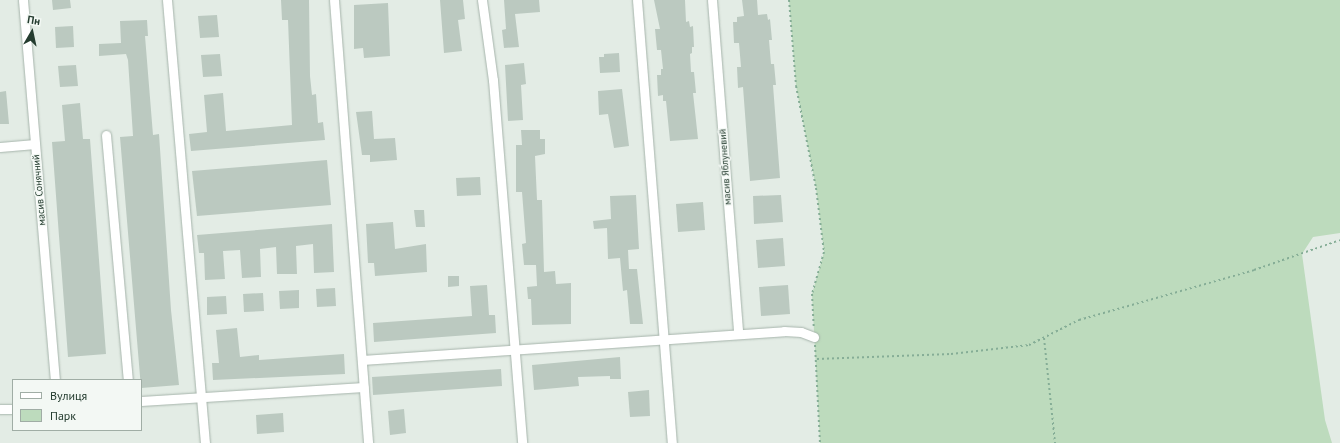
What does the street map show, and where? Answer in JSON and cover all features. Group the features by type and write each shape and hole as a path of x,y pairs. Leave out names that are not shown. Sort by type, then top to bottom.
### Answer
{"street":[{"name":"масив Сонячний","path":"23,0 55,379"},
{"path":"167,0 205,443"},
{"path":"334,0 368,443"},
{"path":"482,0 493,80 522,443"},
{"path":"637,0 672,443"},
{"name":"масив Яблуневий","path":"712,0 738,334"},
{"path":"106,135 128,379"},
{"path":"0,147 35,144"},
{"path":"362,360 784,330 801,332 814,337"},
{"path":"142,401 364,387"},
{"path":"0,410 12,409"}],"path":[{"path":"789,0 796,86 816,188 824,252 812,294 814,337 817,359 820,443"},
{"path":"817,359 951,354 1028,345 1080,320 1254,270 1340,240"},
{"path":"1044,338 1055,443"}],"green space":[{"path":"789,0 1340,0 1340,233 1313,237 1302,254 1325,420 1332,443 820,443 812,294 824,252 816,188 796,86"}],"building":[{"path":"52,0 70,0 71,8 53,10"},
{"path":"281,0 309,0 310,76 312,95 316,94 318,123 323,122 325,140 191,151 189,134 207,132 204,95 223,93 226,131 292,125 288,20 282,20"},
{"path":"440,0 463,0 465,19 458,20 462,51 444,53"},
{"path":"504,0 539,0 540,12 515,14 519,47 504,48 502,30 506,29"},
{"path":"654,0 685,0 686,22 689,21 690,27 693,26 694,47 692,47 692,53 690,54 691,72 694,72 696,93 693,93 698,139 670,141 666,101 663,101 663,95 658,96 657,75 661,75 661,69 663,69 661,50 657,50 655,29 660,29"},
{"path":"742,0 757,0 758,15 767,14 768,20 770,19 772,40 769,40 771,64 774,64 776,85 773,85 780,178 750,181 743,87 738,88 737,67 741,67 739,43 734,43 733,22 737,22 737,17 744,16"},
{"path":"388,3 390,56 364,58 363,48 354,49 354,5"},
{"path":"217,15 219,37 200,38 198,16"},
{"path":"147,20 148,36 145,36 153,135 159,134 171,310 179,385 142,388 142,379 140,379 120,137 133,136 128,60 126,54 99,56 99,44 121,43 120,21"},
{"path":"73,26 74,47 56,48 55,27"},
{"path":"619,53 620,72 600,73 599,57 604,57 604,54"},
{"path":"220,54 222,76 203,77 201,55"},
{"path":"524,63 526,84 521,85 523,120 508,121 505,65"},
{"path":"76,65 78,86 60,87 58,66"},
{"path":"622,89 629,146 614,148 608,114 599,115 598,91"},
{"path":"6,91 9,124 0,124 0,92"},
{"path":"80,103 83,139 90,139 106,354 68,357 52,142 65,141 62,105"},
{"path":"372,111 374,139 395,138 397,160 370,162 370,155 362,155 356,112"},
{"path":"521,130 540,130 540,139 545,139 545,154 535,156 537,200 542,200 544,272 555,271 556,284 571,283 571,324 532,325 531,299 528,299 527,287 537,286 536,265 524,265 522,244 526,243 522,192 516,192 516,145 522,145"},
{"path":"327,160 331,205 197,216 192,171"},
{"path":"480,177 481,195 457,196 456,178"},
{"path":"636,195 639,249 628,250 629,269 637,269 643,324 630,324 627,290 623,291 620,258 608,259 607,228 594,229 593,221 611,219 610,196"},
{"path":"781,195 783,222 754,224 753,196"},
{"path":"703,202 705,230 678,232 676,204"},
{"path":"414,210 424,210 425,227 416,227"},
{"path":"393,222 395,249 426,244 427,272 375,276 374,263 368,263 366,224"},
{"path":"332,224 334,272 314,273 313,244 296,246 297,274 277,274 276,247 260,249 261,277 242,278 240,250 223,251 225,279 205,280 204,253 199,253 197,235"},
{"path":"783,238 785,266 758,268 756,240"},
{"path":"448,276 459,276 459,286 448,287"},
{"path":"487,285 489,315 495,315 496,333 374,342 373,323 472,316 470,286"},
{"path":"788,285 790,314 761,316 759,287"},
{"path":"335,288 336,306 317,307 316,289"},
{"path":"299,290 299,308 280,309 279,291"},
{"path":"263,293 264,311 244,312 243,294"},
{"path":"226,296 227,314 207,315 207,297"},
{"path":"237,328 240,357 259,355 259,360 344,354 345,374 213,380 212,363 219,363 216,330"},
{"path":"620,357 621,379 610,379 610,376 578,377 579,386 534,390 532,365"},
{"path":"501,369 502,386 373,395 372,377"},
{"path":"649,390 650,416 630,417 628,392"},
{"path":"404,409 406,433 390,435 388,411"},
{"path":"283,413 284,432 257,434 256,415"}]}
